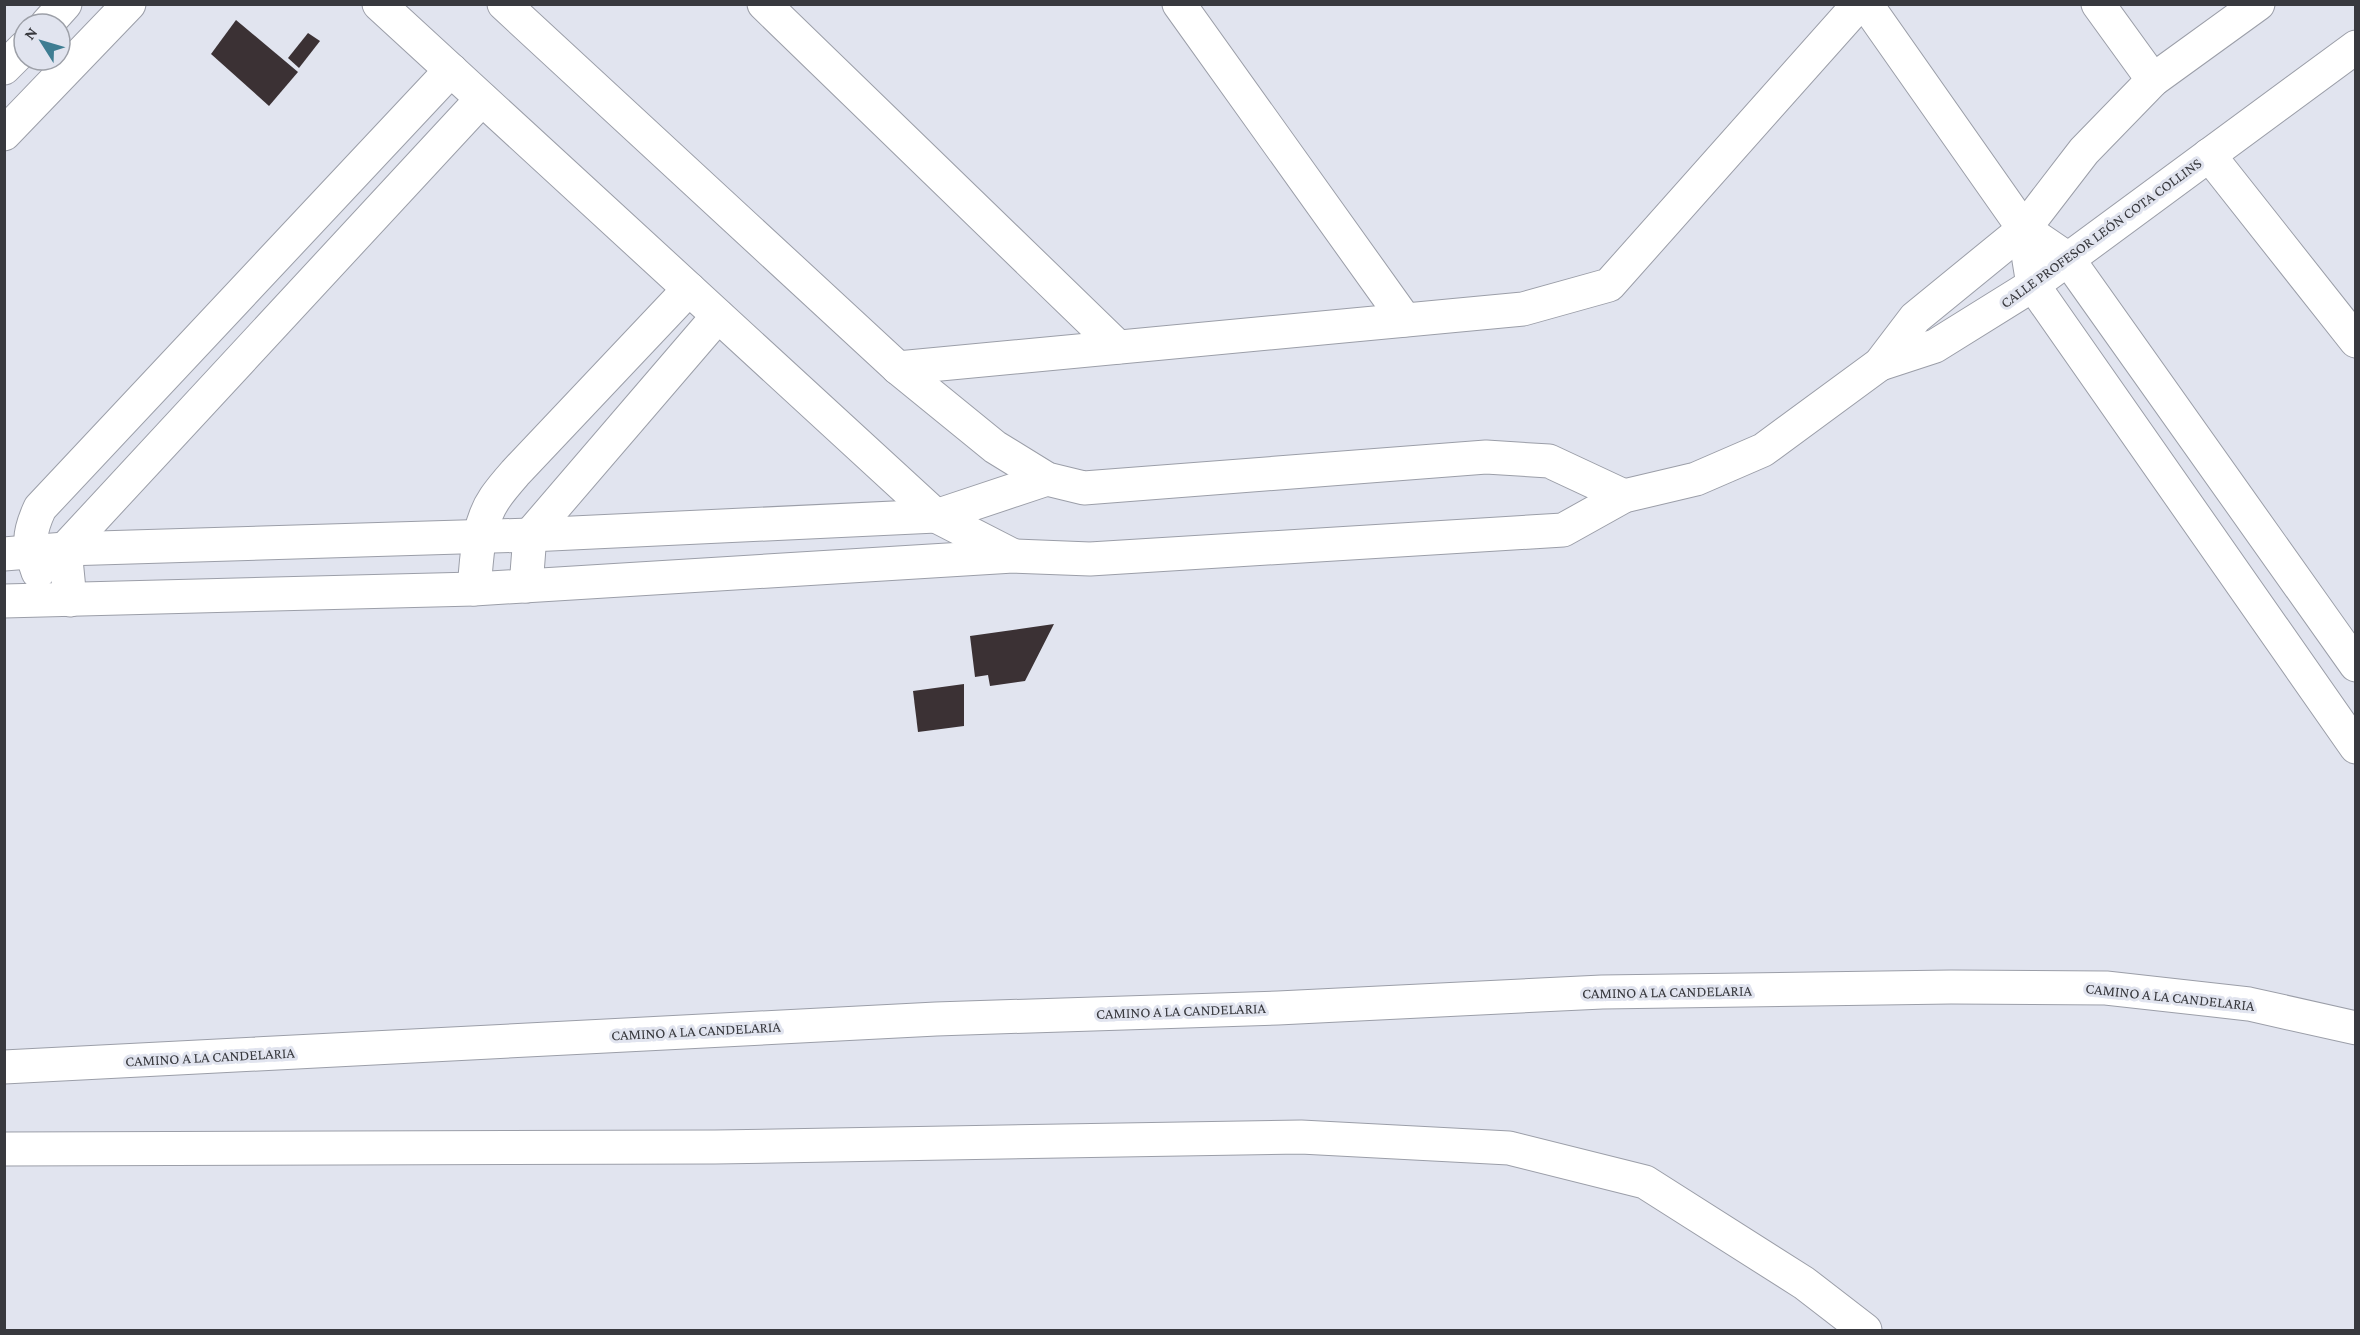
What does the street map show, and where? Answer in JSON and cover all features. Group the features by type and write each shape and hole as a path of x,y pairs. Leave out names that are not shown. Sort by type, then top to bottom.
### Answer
{"street":[{"path":"4,134 129,4"},
{"path":"379,4 936,516 1012,556"},
{"path":"504,4 898,368 995,447 1047,479 1084,488 1486,457 1549,461 1624,496"},
{"path":"764,4 1118,347"},
{"path":"1179,4 1405,320"},
{"path":"898,368 1523,309 1610,285 1859,4"},
{"path":"1866,4 2024,229 2068,259 2355,665"},
{"path":"2098,4 2153,80"},
{"path":"4,601 474,589 1012,556 1090,559 1563,530 1624,496 1696,479 1763,450 1880,364 1915,318 2024,229 2084,151 2153,80 2258,4"},
{"name":"CALLE PROFESOR LEÓN COTA COLLINS","path":"1880,364 1935,346 2033,285 2355,47"},
{"path":"18,554 40,508 451,70"},
{"path":"59,599 65,549 482,99"},
{"path":"2209,155 2355,341"},
{"path":"2024,229 2033,285 2355,747"},
{"path":"474,589 480,535 485,516 495,498 516,472 689,289"},
{"path":"526,586 530,535 718,316"},
{"path":"18,554 65,549 530,535 936,516 1047,479"},
{"path":"18,554 59,599"},
{"name":"CAMINO A LA CANDELARIA","path":"4,1067 925,1020 1278,1008 1626,992 1951,987 2106,988 2249,1004 2355,1028"},
{"path":"4,1149 715,1147 1301,1137 1509,1148 1645,1182 1804,1283 1865,1330"}],"building":[{"path":"236,20 298,72 269,106 211,54"},
{"path":"308,33 320,41 299,68 288,58"},
{"path":"1054,624 1025,681 990,686 988,675 975,677 970,636"},
{"path":"964,684 964,726 918,732 913,691"}]}
